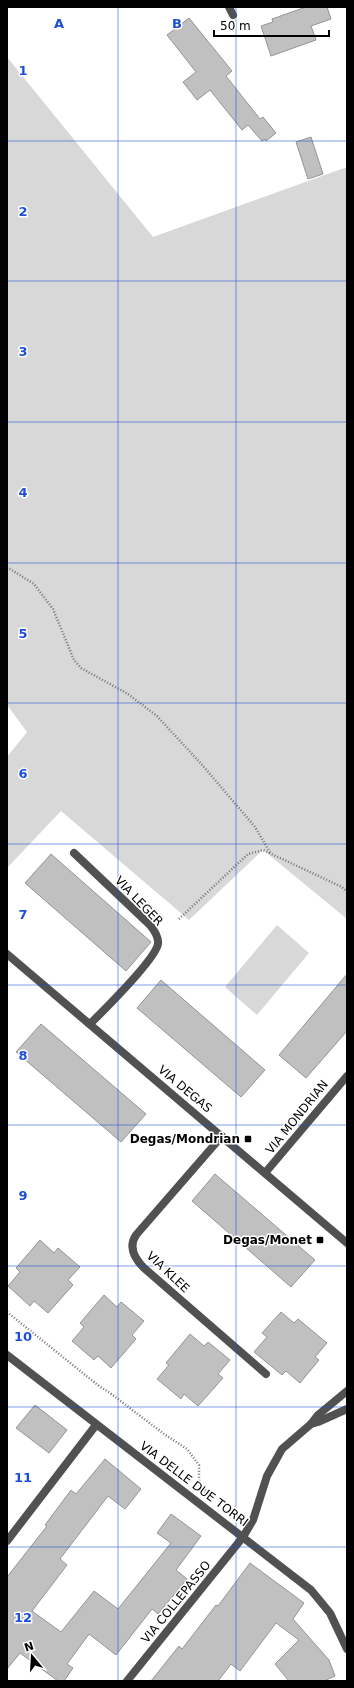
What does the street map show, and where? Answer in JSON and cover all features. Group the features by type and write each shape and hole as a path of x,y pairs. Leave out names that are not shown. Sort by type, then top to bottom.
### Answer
{"street":[{"path":"228,7 233,15"},
{"name":"VIA LEGER","path":"74,853 150,925 155,932 158,943 151,958 90,1024"},
{"name":"VIA DEGAS","path":"7,954 347,1243"},
{"name":"VIA MONDRIAN","path":"265,1173 347,1076"},
{"name":"VIA KLEE","path":"222,1136 136,1235 133,1240 133,1251 138,1261 144,1268 266,1374"},
{"name":"VIA DELLE DUE TORRI","path":"7,1355 301,1582 320,1599 334,1619 347,1649"},
{"path":"243,1537 251,1525 264,1482 276,1458 291,1440 311,1424 318,1415 347,1390"},
{"path":"311,1424 347,1409"},
{"path":"7,1541 96,1425"},
{"name":"VIA COLLEPASSO","path":"128,1681 243,1537"}],"path":[{"path":"7,567 34,584 53,609 74,660 82,668 128,694 157,716 204,767 255,827 271,854"},
{"path":"179,919 248,854 263,850 342,887 347,892"},
{"path":"7,1312 99,1386 187,1449 199,1465 199,1482 206,1491 197,1502"}],"shaded area":[{"path":"7,57 153,237 347,167 347,919 263,850 189,920 61,811 7,868 7,757 27,732 7,705"},
{"path":"277,925 309,953 257,1015 225,987"}],"building":[{"path":"306,7 327,7 331,19 311,26 316,40 271,56 261,26 273,22 272,19"},
{"path":"189,18 232,71 226,76 260,119 263,117 276,133 266,141 265,139 262,141 248,125 242,130 210,90 197,100 183,82 196,72 167,35"},
{"path":"311,137 323,174 308,179 296,142"},
{"path":"51,854 151,942 126,971 25,883"},
{"path":"347,974 347,1031 306,1078 279,1055"},
{"path":"161,980 265,1070 241,1097 137,1008"},
{"path":"41,1024 146,1114 121,1142 16,1052"},
{"path":"215,1174 315,1260 291,1287 192,1201"},
{"path":"40,1240 54,1253 58,1248 80,1267 68,1280 73,1285 48,1313 34,1301 30,1306 8,1286 20,1272 16,1268"},
{"path":"104,1295 117,1307 121,1302 144,1321 132,1335 136,1339 111,1368 98,1356 94,1360 72,1341 84,1327 80,1323"},
{"path":"281,1312 294,1323 298,1319 327,1343 315,1357 319,1360 300,1383 286,1371 282,1375 254,1352 267,1337 262,1333"},
{"path":"190,1334 204,1346 208,1342 230,1360 218,1374 223,1378 198,1406 184,1394 181,1399 157,1379 169,1365 166,1363"},
{"path":"35,1405 67,1430 49,1453 16,1428"},
{"path":"105,1459 141,1489 125,1509 108,1496 60,1559 67,1565 32,1611 61,1632 94,1591 118,1609 171,1543 157,1533 171,1514 201,1536 176,1570 187,1579 158,1614 152,1609 116,1655 89,1634 67,1664 73,1668 64,1681 58,1681 20,1653 7,1669 7,1577 47,1526 45,1525 71,1490 76,1494"},
{"path":"250,1563 304,1603 293,1619 329,1660 335,1676 324,1681 289,1681 275,1664 299,1640 276,1623 240,1671 231,1664 218,1681 151,1681 179,1646 182,1649 216,1605 218,1606"}],"place":[{"name":"Degas/Mondrian","path":"248,1139"},
{"name":"Degas/Monet","path":"320,1240"}]}
